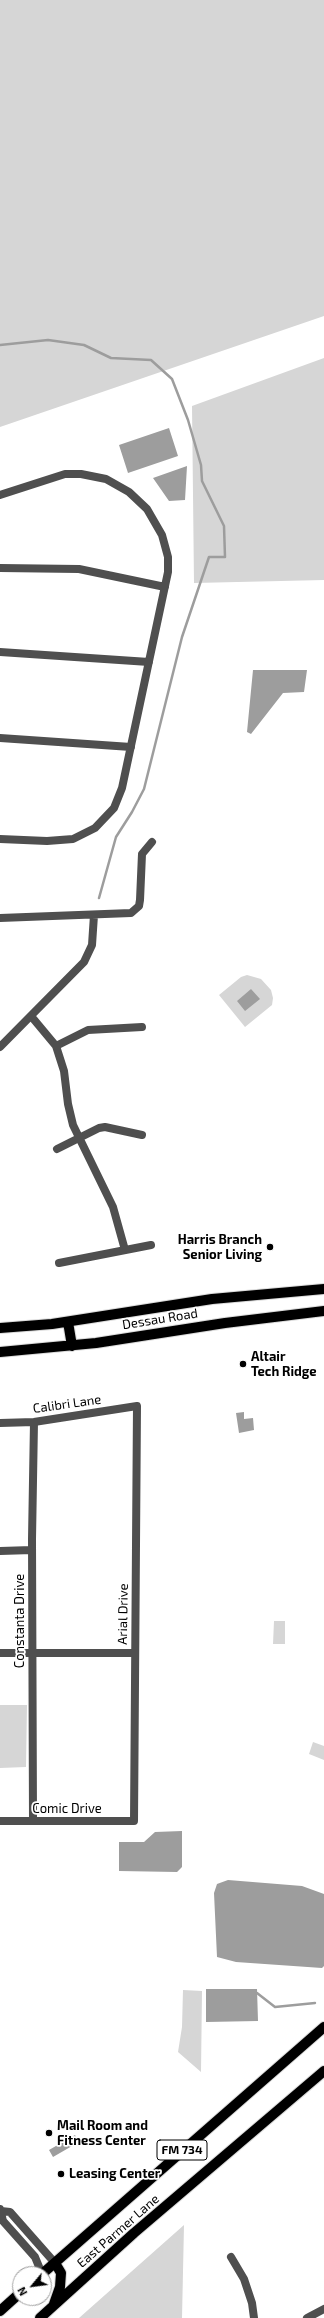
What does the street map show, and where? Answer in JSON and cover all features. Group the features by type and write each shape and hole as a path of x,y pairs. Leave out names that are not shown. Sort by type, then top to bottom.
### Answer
{"main road":[{"name":"Dessau Road","path":"0,1328 68,1322 212,1299 324,1289"},
{"name":"Dessau Road","path":"0,1352 72,1346 225,1323 324,1311"},
{"path":"68,1322 72,1346"},
{"name":"East Parmer Lane","path":"51,2266 324,2027"},
{"name":"East Parmer Lane","path":"40,2318 134,2233 324,2071"},
{"path":"53,2306 60,2287 61,2273 55,2263"},
{"path":"0,2311 12,2300"}],"street":[{"path":"0,495 65,474 94,476 117,484 141,502 157,525 168,557 165,587 131,747 119,798 114,808 95,828 84,835 61,841 0,839"},
{"path":"0,568 79,569 165,587"},
{"path":"0,652 149,662"},
{"path":"0,738 131,747"},
{"path":"0,918 131,913 139,906 140,862 146,847 152,842"},
{"path":"0,1047 76,970 89,953 94,938 94,914"},
{"path":"31,1016 56,1046 64,1071 68,1104 78,1139 113,1207 126,1250"},
{"path":"56,1046 88,1030 142,1027"},
{"path":"57,1148 99,1128 105,1127 142,1135"},
{"path":"58,1263 151,1245"},
{"name":"Calibri Lane","path":"0,1423 34,1422 137,1406"},
{"name":"Arial Drive","path":"134,1821 137,1406"},
{"name":"Constanta Drive","path":"33,1821 32,1550 34,1422"},
{"path":"0,1551 32,1550"},
{"path":"0,1653 135,1653"},
{"name":"Comic Drive","path":"0,1821 134,1821"},
{"path":"39,2266 35,2257 4,2220 1,2210 10,2212 55,2263"},
{"path":"231,2257 244,2279 252,2303 254,2318"},
{"path":"307,2318 324,2309"}],"shaded area":[{"path":"0,0 324,0 324,316 0,427"},
{"path":"324,358 324,580 194,583 192,406"},
{"path":"169,428 178,456 128,473 119,445"},
{"path":"187,466 185,500 169,501 153,478"},
{"path":"253,670 307,670 304,692 283,693 251,734 247,732"},
{"path":"247,975 261,979 271,990 273,998 272,1005 245,1027 219,995 241,977"},
{"path":"251,989 260,999 245,1011 237,1001"},
{"path":"244,1412 244,1419 253,1418 254,1430 239,1433 236,1413"},
{"path":"274,1621 285,1621 285,1644 273,1644"},
{"path":"0,1705 27,1705 26,1767 0,1768"},
{"path":"313,1742 324,1746 324,1760 309,1754"},
{"path":"182,1831 182,1867 177,1872 119,1871 119,1842 144,1842 155,1832"},
{"path":"228,1880 302,1886 324,1894 324,1966 322,1968 236,1962 217,1957 214,1893 217,1884"},
{"path":"206,1989 257,1989 258,2021 206,2022"},
{"path":"183,1990 202,1991 201,2072 178,2052 182,2027"},
{"path":"75,2135 79,2142 53,2157 49,2150"},
{"path":"184,2225 182,2318 79,2318"}],"waterway":[{"path":"0,345 48,340 84,345 111,358 151,360 172,379 188,420 201,465 202,481 224,526 225,557 209,557 182,637 144,789 132,812 116,837 99,898"},
{"path":"257,1993 275,2007 315,2003"}],"place":[{"name":"Harris Branch Senior Living","path":"270,1247"},
{"name":"Altair Tech Ridge","path":"243,1364"},
{"name":"Mail Room and Fitness Center","path":"49,2133"},
{"name":"Leasing Center","path":"61,2174"}]}
